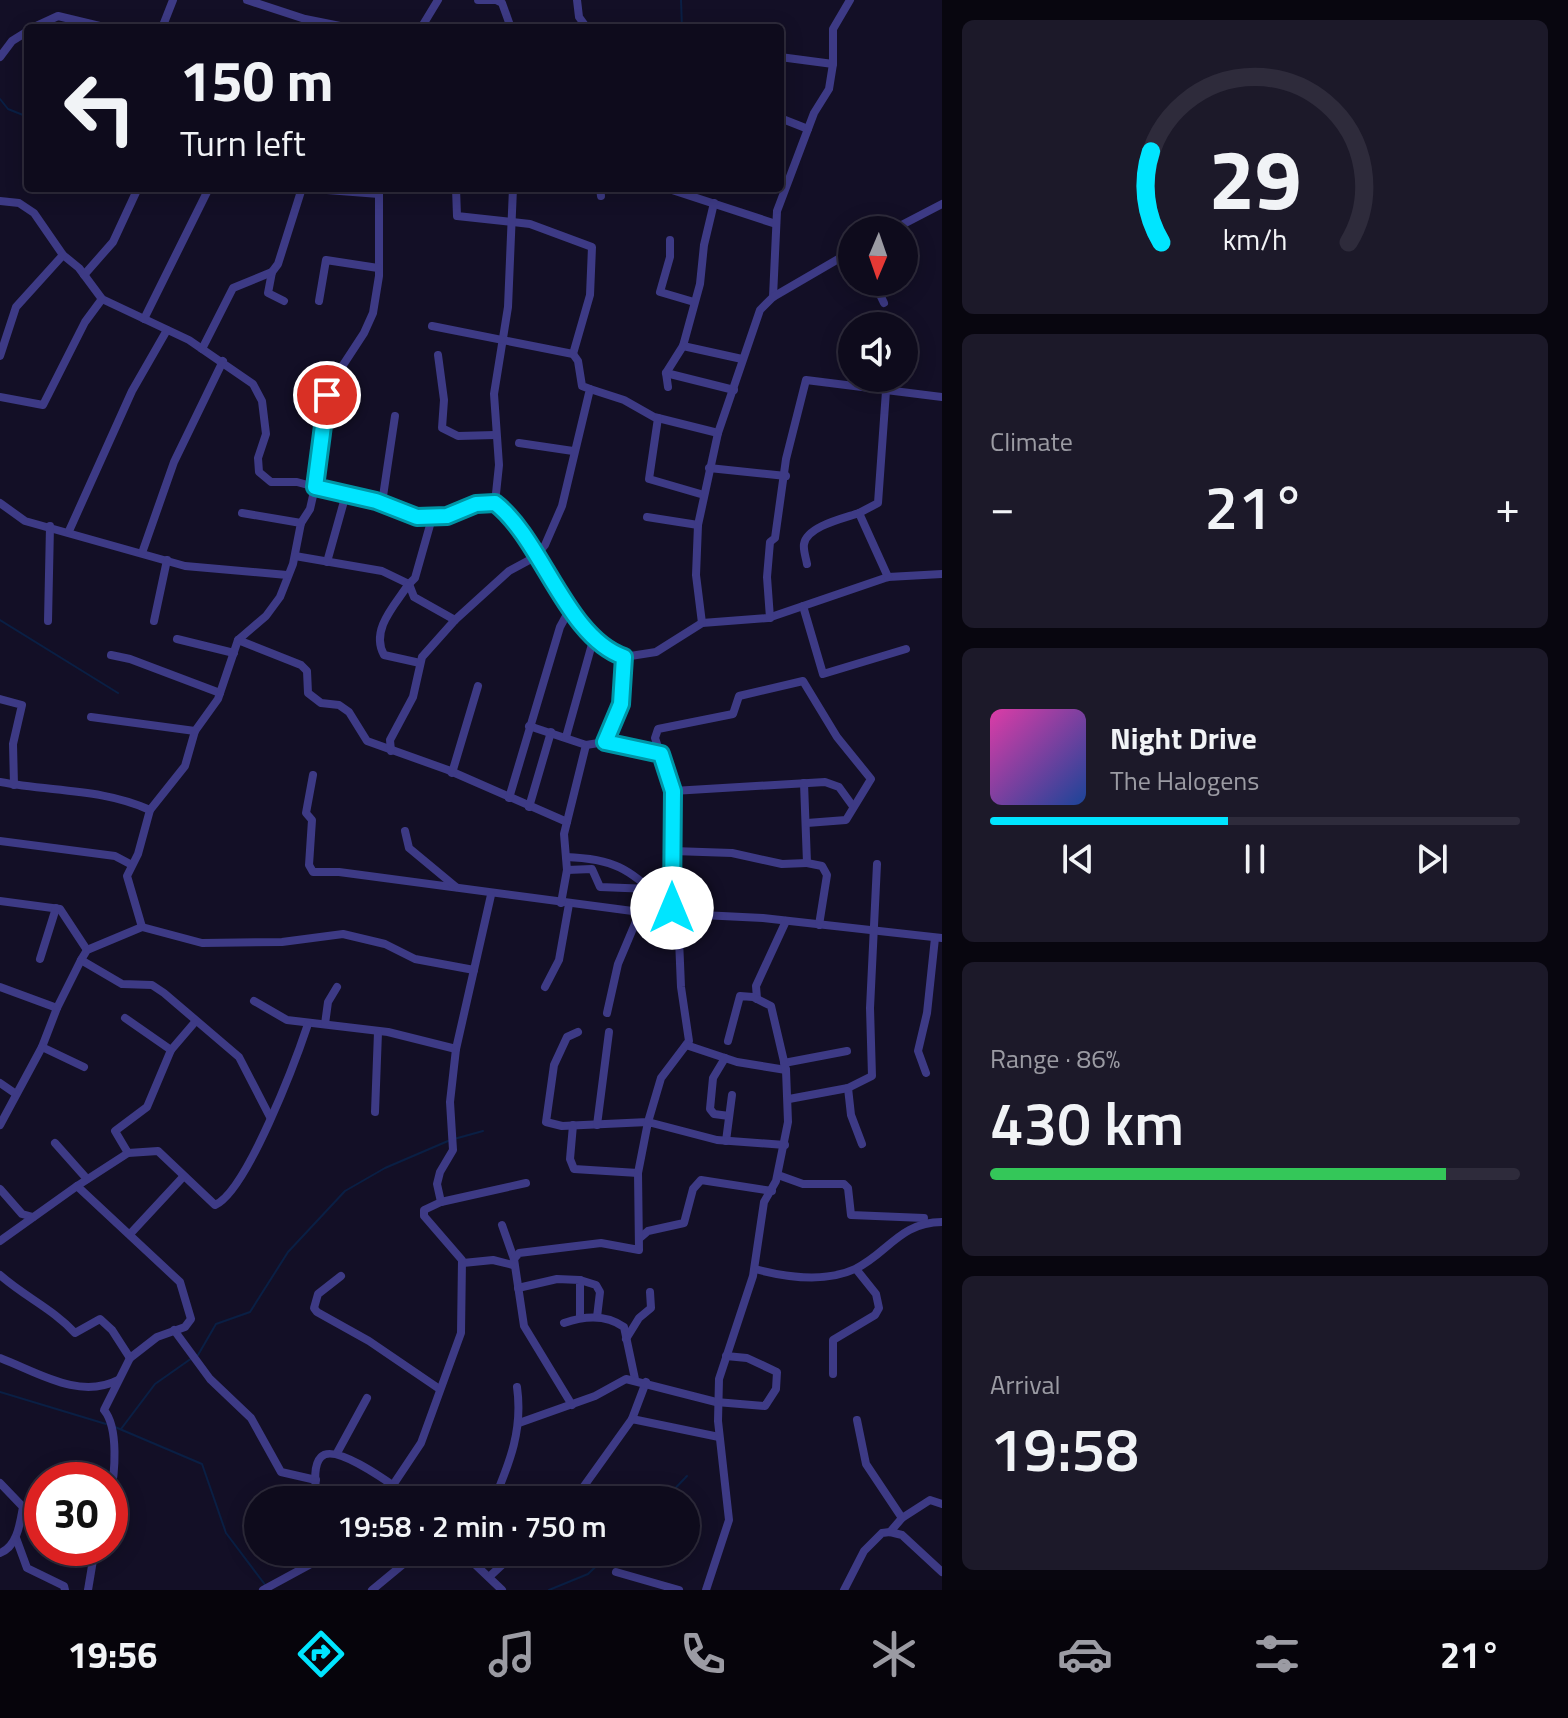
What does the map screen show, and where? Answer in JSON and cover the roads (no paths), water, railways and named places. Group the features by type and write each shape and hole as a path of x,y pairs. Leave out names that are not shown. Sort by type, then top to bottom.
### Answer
{"street":[{"path":"164,24 173,0"},
{"path":"247,0 330,24"},
{"path":"423,24 438,0"},
{"path":"478,0 501,1 510,24"},
{"path":"577,0 579,17 584,24"},
{"path":"784,190 808,129 829,89 833,29 850,0"},
{"path":"41,24 58,16 91,24"},
{"path":"0,57 12,41 24,33"},
{"path":"784,58 833,64"},
{"path":"784,120 808,129"},
{"path":"84,275 113,242 136,192"},
{"path":"144,319 207,192"},
{"path":"284,301 268,293 272,272 278,264 300,192"},
{"path":"142,927 127,885 150,810 182,771 195,731 220,693 238,640 275,605 295,556 301,523 310,509 327,395 336,374 370,324 378,268 379,192"},
{"path":"456,192 457,216 530,224 592,247 590,295 573,354"},
{"path":"513,192 514,223 503,339 494,394 499,465 495,503 522,534 535,557 546,566 554,587 594,637 624,657 656,652 702,623 770,618 888,577 942,574"},
{"path":"679,192 776,224"},
{"path":"668,387 666,373 670,361 683,346 694,302 710,192"},
{"path":"773,297 776,224 783,192"},
{"path":"0,201 19,203 34,213 63,255 84,275 102,299 202,349 253,384 262,401 266,434 258,458 259,472 271,482 297,482 382,503 406,515 432,518 447,516 476,504 495,503"},
{"path":"918,216 942,204"},
{"path":"670,240 670,257 660,292 694,302"},
{"path":"0,356 16,307 63,255"},
{"path":"702,623 696,575 698,525 718,433 760,310 773,297 838,259"},
{"path":"319,301 326,260 378,268"},
{"path":"202,349 233,288 272,272"},
{"path":"881,296 884,303"},
{"path":"0,397 43,405 85,322 102,299"},
{"path":"432,326 573,354 578,361 582,386 624,400 658,418 718,433"},
{"path":"69,531 132,391 167,330"},
{"path":"683,346 742,359"},
{"path":"438,355 444,400 442,428 458,436 495,435"},
{"path":"142,553 174,462 223,361"},
{"path":"666,373 734,390"},
{"path":"770,618 767,554 770,542 775,538 786,459 807,379 838,384"},
{"path":"391,751 390,740 413,697 420,663 455,620 509,571 535,557 545,545 559,515 590,389"},
{"path":"807,564 804,543 807,538 829,523 878,503 886,392"},
{"path":"895,392 942,397"},
{"path":"382,503 395,416"},
{"path":"658,418 649,479 704,495"},
{"path":"519,443 573,451"},
{"path":"709,468 786,476"},
{"path":"327,562 346,494"},
{"path":"0,503 25,521 167,560 213,570 287,575"},
{"path":"242,513 301,523"},
{"path":"859,513 888,577"},
{"path":"647,517 698,525"},
{"path":"420,663 384,655 379,638 390,608 415,578 432,518"},
{"path":"48,621 50,526"},
{"path":"295,556 382,571 409,584 414,597 455,620"},
{"path":"154,621 167,560"},
{"path":"803,606 823,674"},
{"path":"509,798 560,627 571,607"},
{"path":"566,737 594,637"},
{"path":"177,639 234,653"},
{"path":"238,640 301,665 307,671 308,693 314,699 339,705 356,721 367,741 567,822"},
{"path":"514,1262 519,1253 540,1247 601,1243 636,1251 641,1247 638,1173 648,1122 661,1078 686,1045 689,1035 673,912 673,791 655,738 658,729 733,714 739,696 803,681 906,649"},
{"path":"111,655 130,659 220,693"},
{"path":"605,742 621,704 624,657"},
{"path":"803,681 831,729 871,779 852,805 846,820 807,823"},
{"path":"452,773 478,686"},
{"path":"0,699 22,705 13,744 14,785"},
{"path":"91,717 195,731"},
{"path":"529,726 586,745 605,742 661,754"},
{"path":"529,807 551,732"},
{"path":"545,987 559,960 567,870 567,822 586,745"},
{"path":"313,775 306,804 306,813 312,820 311,871 640,912 786,921 938,938 918,1051 926,1073"},
{"path":"0,782 78,790 128,800 150,810"},
{"path":"804,783 807,863"},
{"path":"673,791 831,784 839,787 852,805"},
{"path":"405,831 409,848 457,887"},
{"path":"0,841 115,856 132,865"},
{"path":"673,851 732,853 782,864 822,866 827,871 819,925"},
{"path":"566,857 596,859 622,866 673,912"},
{"path":"789,1099 848,1088 869,1079 874,1071 869,1021 877,864"},
{"path":"567,870 592,869 600,887 651,890"},
{"path":"441,1202 437,1184 453,1150 450,1102 456,1049 491,895"},
{"path":"0,901 56,908 68,917 87,950"},
{"path":"40,959 56,908"},
{"path":"607,1013 618,964 640,912"},
{"path":"757,1000 756,986 786,921"},
{"path":"0,1125 42,1047 57,1008 87,950 142,927 202,943 268,943 343,934 385,944 415,959 474,970"},
{"path":"81,960 122,984 156,987 239,1057 270,1117"},
{"path":"0,987 57,1008"},
{"path":"325,1024 328,1002 337,987"},
{"path":"706,1590 729,1520 716,1402 726,1356 755,1269 764,1202 778,1175 785,1145 789,1099 771,1006 740,996 728,1041"},
{"path":"254,1001 278,1017 308,1024 378,1032 456,1049"},
{"path":"125,1018 171,1050"},
{"path":"128,1153 115,1131 147,1107 171,1050 195,1022"},
{"path":"0,1241 128,1153 158,1151 209,1204 221,1203 235,1187 270,1117 308,1024"},
{"path":"375,1112 378,1032"},
{"path":"578,1032 567,1037 554,1065 545,1116 549,1124 648,1122 726,1141 785,1145"},
{"path":"597,1125 609,1032"},
{"path":"686,1045 725,1058 785,1066 847,1051"},
{"path":"42,1047 84,1067"},
{"path":"725,1058 713,1078 710,1109 714,1114 729,1116"},
{"path":"0,1083 16,1094"},
{"path":"848,1088 851,1115 862,1144"},
{"path":"726,1141 732,1095"},
{"path":"573,1125 570,1159 574,1169 638,1173"},
{"path":"55,1143 87,1179"},
{"path":"778,1175 803,1184 844,1184 848,1188 851,1215 924,1218"},
{"path":"131,1233 183,1177"},
{"path":"641,1237 648,1231 684,1223 693,1189 701,1180 772,1191"},
{"path":"316,1486 320,1459 324,1454 337,1453 393,1485 421,1443 438,1388 461,1333 463,1263 460,1254 424,1216 425,1209 441,1202 526,1183"},
{"path":"77,1186 111,1220 131,1233 180,1282 191,1319 185,1327 144,1345 130,1358 104,1410 111,1418 111,1462"},
{"path":"0,1189 22,1214 33,1217"},
{"path":"755,1269 775,1274 822,1277 856,1269 904,1233 926,1222 942,1222"},
{"path":"502,1225 514,1262 529,1337 572,1405"},
{"path":"463,1263 493,1260 514,1262"},
{"path":"833,1374 833,1340 875,1315 879,1308 876,1294 856,1269"},
{"path":"0,1275 27,1299 55,1311 75,1333 100,1319 112,1330 130,1358"},
{"path":"341,1276 318,1294 314,1308 317,1312 369,1341 438,1388"},
{"path":"518,1288 557,1279 580,1280 596,1285 600,1292 597,1317"},
{"path":"580,1280 580,1318"},
{"path":"626,1340 639,1318 651,1308 650,1292"},
{"path":"564,1323 597,1317 620,1323 624,1327 635,1379"},
{"path":"174,1330 210,1379 251,1418 281,1472 316,1480"},
{"path":"519,1423 595,1396 619,1380 635,1379 716,1402 765,1406 776,1389 777,1372 747,1358 726,1356"},
{"path":"0,1358 81,1388 102,1388 118,1380"},
{"path":"584,1486 632,1419 646,1382"},
{"path":"499,1486 515,1445 519,1423 517,1387"},
{"path":"337,1453 367,1398"},
{"path":"632,1419 719,1437"},
{"path":"857,1420 866,1464 902,1518"},
{"path":"0,1483 23,1507 16,1538 4,1552"},
{"path":"890,1532 902,1518 930,1500 942,1504"},
{"path":"844,1590 864,1551 882,1533 902,1535 942,1572"},
{"path":"16,1538 31,1572 55,1581 65,1590"},
{"path":"4,1552 21,1554"},
{"path":"88,1590 92,1566"},
{"path":"263,1590 307,1566"},
{"path":"372,1590 401,1566"},
{"path":"477,1566 502,1590"},
{"path":"489,1577 501,1566"},
{"path":"616,1572 679,1590"}],"waterway":[{"path":"681,0 682,24"},
{"path":"0,99 8,109 24,115"},
{"path":"0,620 118,693"},
{"path":"454,1139 483,1131"},
{"path":"198,1355 216,1324 250,1312 288,1252 345,1191 385,1168 448,1141"},
{"path":"121,1429 155,1384 192,1358"},
{"path":"0,1392 106,1424"},
{"path":"115,1427 202,1464 226,1533 266,1586"},
{"path":"677,1486 687,1476"},
{"path":"549,1590 588,1574 596,1566"}]}
